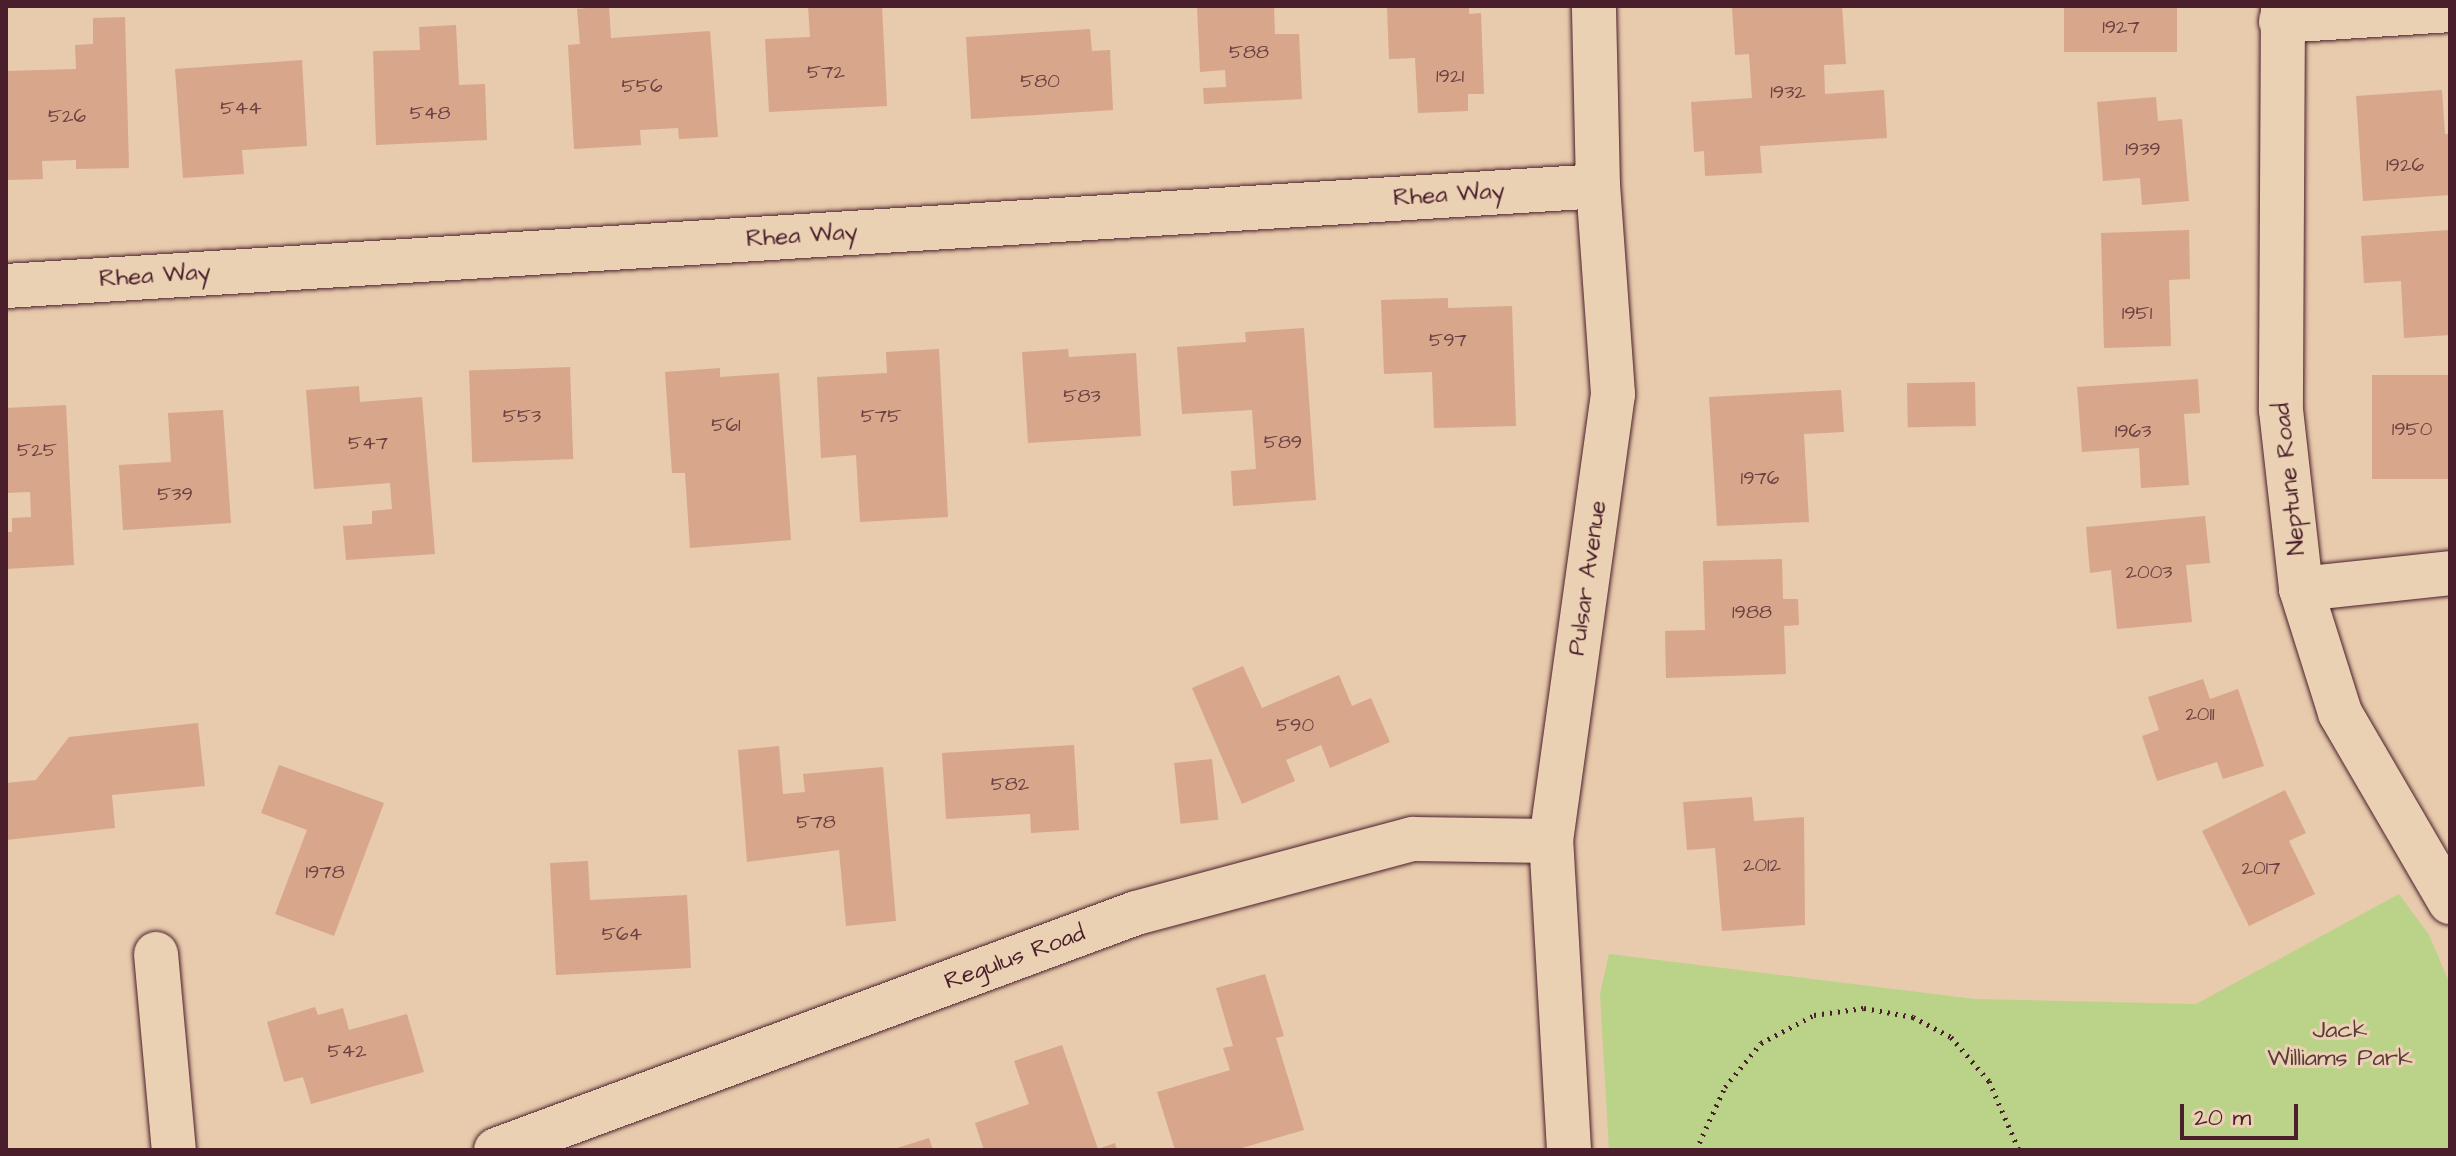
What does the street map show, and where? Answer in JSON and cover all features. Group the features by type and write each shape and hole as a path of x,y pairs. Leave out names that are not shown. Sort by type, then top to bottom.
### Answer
{"street":[{"name":"Pulsar Avenue","path":"1569,1150 1551,841 1613,394 1598,186 1594,6"},
{"path":"2278,11 2450,10"},
{"name":"Neptune Road","path":"2278,11 2281,410 2301,589 2340,713 2450,902"},
{"name":"Rhea Way","path":"6,286 1598,186"},
{"path":"2301,589 2450,573"},
{"name":"Regulus Road","path":"496,1150 1136,913 1413,839 1551,841"},
{"path":"156,954 174,1150"}],"path":[{"path":"1696,1150 1725,1087 1761,1043 1814,1015 1864,1008 1913,1017 1951,1037 1989,1081 2019,1150"}],"green space":[{"name":"Jack Williams Park","path":"2399,894 2429,935 2450,984 2450,1150 1609,1150 1600,994 1609,954 1975,999 2196,1004"}],"building":[{"path":"609,6 611,38 710,31 718,137 679,139 678,128 640,130 641,145 574,149 568,45 580,44 577,9"},
{"path":"808,6 882,6 887,106 769,112 765,39 810,37"},
{"path":"1197,6 1274,6 1275,34 1299,34 1302,99 1204,104 1203,88 1226,87 1225,70 1200,72"},
{"path":"1387,6 1469,6 1469,14 1481,13 1484,94 1468,94 1468,111 1418,113 1415,58 1389,59"},
{"path":"1842,6 1846,64 1824,65 1825,94 1884,90 1887,138 1760,146 1762,173 1705,176 1704,151 1694,152 1691,102 1752,98 1749,54 1735,55 1732,8"},
{"path":"2064,6 2177,6 2177,52 2064,52"},
{"path":"125,17 129,168 76,169 76,160 42,161 43,179 6,180 6,71 76,69 75,45 93,44 93,18"},
{"path":"456,25 459,85 485,84 487,140 376,145 373,51 420,50 419,27"},
{"path":"1090,29 1092,51 1110,50 1113,110 971,119 966,37"},
{"path":"302,60 307,146 242,150 244,174 183,178 175,69"},
{"path":"2442,90 2445,134 2450,134 2450,195 2363,201 2356,96"},
{"path":"2156,97 2158,121 2182,119 2189,201 2142,205 2140,178 2103,181 2097,102"},
{"path":"2189,230 2190,279 2169,280 2171,346 2104,348 2101,233"},
{"path":"2450,230 2450,335 2404,338 2401,281 2364,283 2361,236"},
{"path":"1448,298 1448,308 1512,306 1516,426 1434,428 1432,372 1384,374 1381,300"},
{"path":"1304,328 1316,500 1233,506 1231,471 1256,469 1252,410 1182,414 1177,347 1246,342 1245,332"},
{"path":"939,349 948,517 860,522 856,455 821,458 817,377 887,373 886,352"},
{"path":"1068,349 1069,357 1136,353 1141,436 1028,443 1022,352"},
{"path":"570,367 573,459 472,462 469,371"},
{"path":"720,368 720,377 779,373 791,540 690,548 685,473 672,473 665,372"},
{"path":"2372,375 2450,375 2450,479 2372,479"},
{"path":"2198,379 2200,413 2184,414 2189,485 2141,488 2139,448 2082,452 2077,387"},
{"path":"1975,382 1976,426 1908,427 1907,383"},
{"path":"359,386 360,402 422,397 435,554 346,560 343,526 372,524 372,511 392,509 390,483 314,489 306,390"},
{"path":"1841,390 1844,432 1804,434 1809,522 1717,526 1709,397"},
{"path":"66,405 74,565 6,569 6,532 12,532 12,518 31,517 30,492 6,493 6,408"},
{"path":"223,410 231,523 123,530 119,465 171,462 168,413"},
{"path":"2205,516 2210,563 2186,565 2192,622 2117,629 2111,570 2090,573 2086,527"},
{"path":"1782,559 1783,599 1798,599 1799,625 1784,626 1786,674 1666,678 1665,631 1705,630 1703,561"},
{"path":"1243,666 1262,708 1339,675 1352,706 1371,698 1390,742 1330,768 1321,745 1286,760 1295,781 1242,804 1192,688"},
{"path":"2203,679 2210,699 2238,689 2264,766 2223,779 2217,762 2157,781 2142,736 2159,730 2148,697"},
{"path":"198,723 205,786 112,795 115,828 6,840 6,783 36,780 69,737"},
{"path":"1074,745 1079,830 1031,833 1030,814 946,819 942,753"},
{"path":"779,746 783,794 805,792 803,774 883,767 896,921 846,926 839,850 747,862 738,750"},
{"path":"1212,759 1218,820 1181,824 1174,763"},
{"path":"279,765 384,803 334,936 275,914 307,830 261,813"},
{"path":"2285,790 2306,833 2289,841 2315,894 2249,926 2202,831"},
{"path":"1752,797 1754,821 1804,817 1805,925 1722,931 1715,848 1687,850 1683,802"},
{"path":"588,861 590,900 687,895 691,968 556,975 550,863"},
{"path":"1265,974 1284,1036 1276,1038 1304,1130 1235,1150 1175,1150 1157,1092 1230,1070 1223,1048 1233,1046 1216,988"},
{"path":"315,1007 318,1015 343,1008 349,1030 407,1014 424,1072 311,1104 303,1077 284,1082 267,1022"},
{"path":"1062,1045 1098,1149 1115,1143 1117,1150 984,1150 975,1123 1029,1104 1014,1061"},
{"path":"929,1138 933,1150 894,1150 894,1149"}]}
